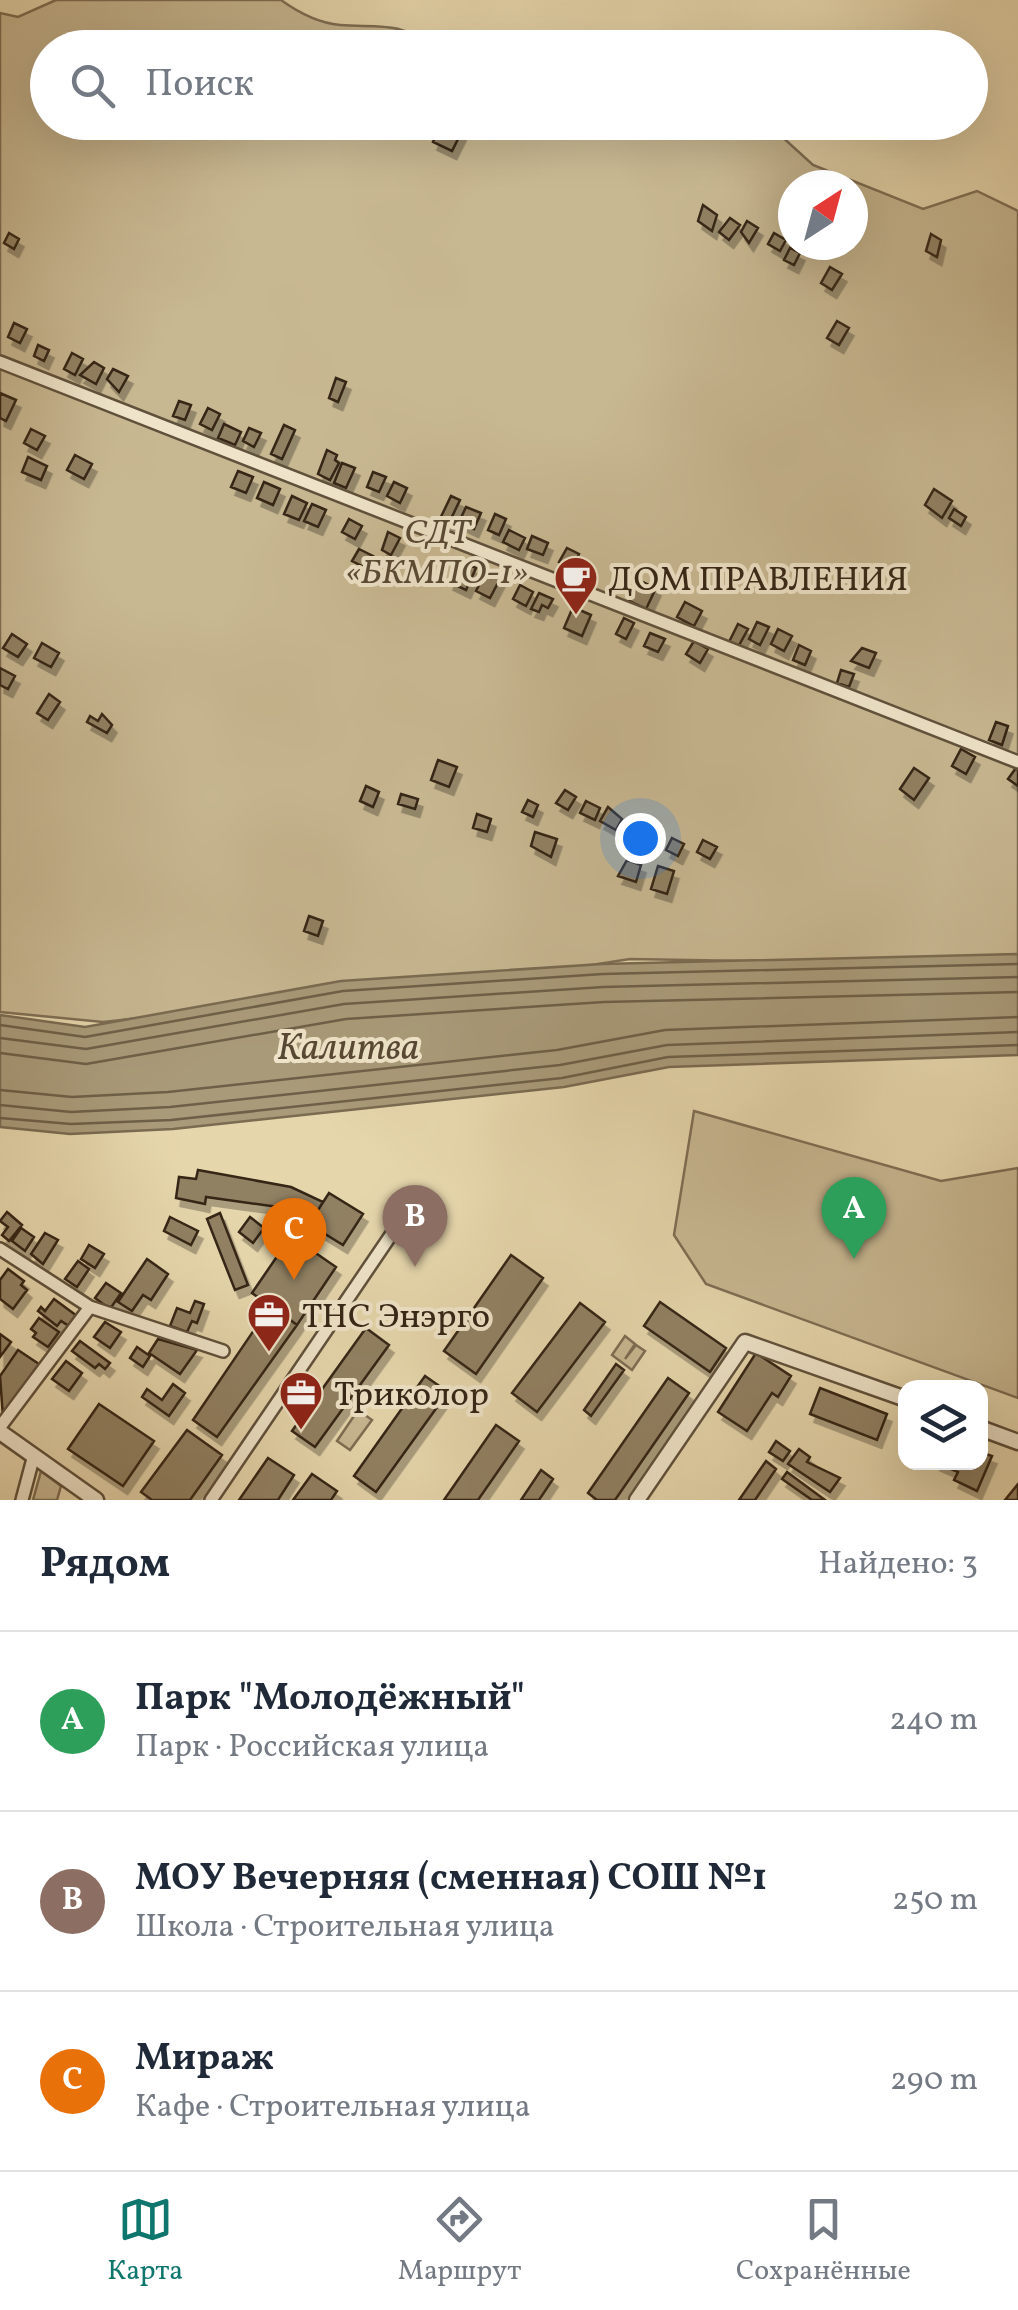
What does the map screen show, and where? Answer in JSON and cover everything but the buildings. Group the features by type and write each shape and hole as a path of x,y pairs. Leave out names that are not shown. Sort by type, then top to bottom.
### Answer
{"street":[{"path":"0,362 1018,762"},
{"path":"211,1500 394,1232"},
{"path":"0,1248 90,1308 223,1352"},
{"path":"90,1308 0,1429 75,1493 96,1500"},
{"path":"637,1500 744,1342 757,1343 898,1397"},
{"path":"988,1431 1018,1442"},
{"path":"22,1500 34,1455"}],"green space":[{"name":"СДТ «БКМПО-1»","path":"56,0 281,0 324,22 401,30 30,30 30,140 786,140 813,165 826,170 778,170 778,260 868,260 868,187 923,209 977,191 1018,211 1018,954 863,963 630,959 514,977 103,1022 0,1012 0,13 18,17"},
{"path":"694,1111 941,1181 1018,1168 1018,1398 988,1387 988,1380 969,1380 706,1284 674,1235"},
{"path":"625,1336 635,1344 625,1359 636,1345 645,1351 632,1370 612,1355"},
{"path":"358,1410 372,1420 350,1450 337,1441"},
{"path":"41,1471 61,1486 57,1500 33,1500"}],"water":[{"name":"Калитва","path":"1018,954 1018,1055 669,1067 564,1087 173,1129 70,1134 0,1127 0,1015 85,1027 341,981 602,964"}],"place":[{"name":"ДОМ ПРАВЛЕНИЯ","path":"576,616"},
{"name":"Парк \"Молодёжный\"","path":"854,1259"},
{"name":"МОУ Вечерняя (сменная) СОШ №1","path":"415,1267"},
{"name":"Мираж","path":"294,1280"},
{"name":"ТНС Энэрго","path":"269,1353"},
{"name":"Триколор","path":"301,1431"}]}
